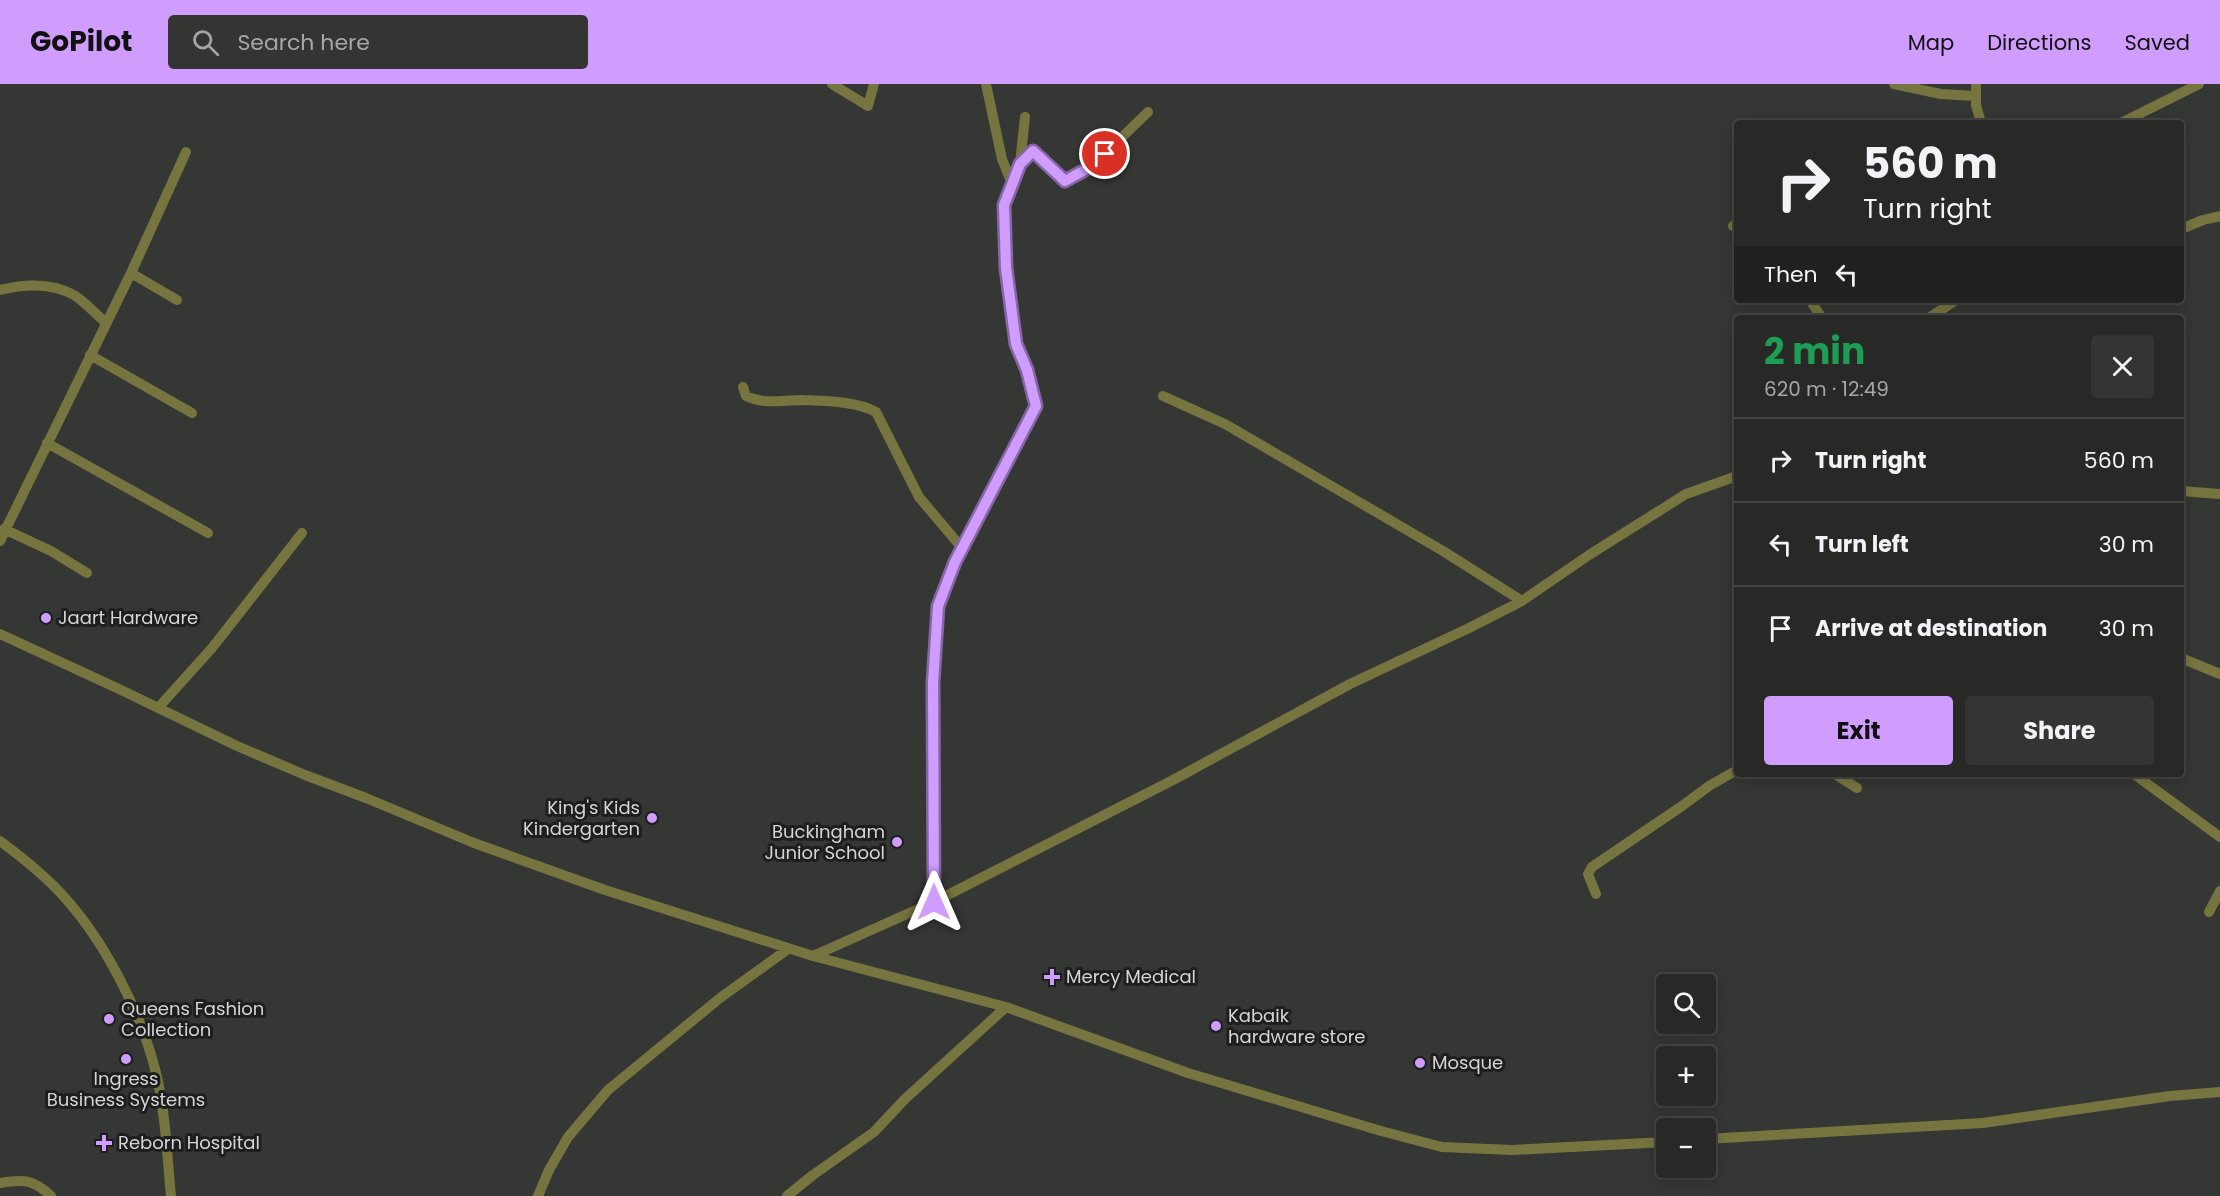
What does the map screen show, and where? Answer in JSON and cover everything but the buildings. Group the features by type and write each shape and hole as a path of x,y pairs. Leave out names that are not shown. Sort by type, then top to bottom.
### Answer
{"street":[{"path":"832,84 868,106 874,84"},
{"path":"986,84 1002,159 1012,184"},
{"path":"1894,84 1941,94 1975,96"},
{"path":"1976,84 1975,96 1980,120"},
{"path":"2127,120 2199,84"},
{"path":"1020,164 1033,151 1065,181 1092,166 1148,112"},
{"path":"934,902 933,683 938,606 948,576 1036,406 1027,370 1016,344 1006,268 1004,205 1020,164 1025,117"},
{"path":"0,541 4,528 131,273 186,152"},
{"path":"2184,228 2220,216"},
{"path":"131,273 177,300"},
{"path":"0,290 20,285 41,285 73,295 106,323"},
{"path":"1934,315 1952,303"},
{"path":"90,356 192,413"},
{"path":"743,387 746,396 757,401 800,400 836,403 876,412 919,497 962,548"},
{"path":"1163,396 1225,424 1443,551 1522,601"},
{"path":"47,443 208,533"},
{"path":"813,956 934,902 1213,759 1350,684 1522,601 1589,555 1686,494 1734,477"},
{"path":"2184,491 2220,494"},
{"path":"4,528 51,551 87,573"},
{"path":"158,708 212,648 302,534"},
{"path":"0,634 237,746 474,843 605,890 813,956 1006,1007 1188,1073 1442,1147 1512,1150 1656,1143"},
{"path":"2184,659 2220,674"},
{"path":"1596,894 1588,874 1592,867 1709,786 1734,772"},
{"path":"1839,777 1857,788"},
{"path":"2138,777 2220,837"},
{"path":"0,841 66,899 97,940 119,978 139,1024 158,1079 171,1196"},
{"path":"2209,912 2220,891"},
{"path":"538,1196 549,1170 568,1137 608,1090 720,998 788,948"},
{"path":"787,1196 874,1132 905,1099 1006,1007"},
{"path":"1716,1138 1983,1123 2170,1096 2220,1092"},
{"path":"0,1183 20,1179 33,1182 51,1196"}],"place":[{"name":"Jaart Hardware","path":"46,618"},
{"name":"King's Kids Kindergarten","path":"652,818"},
{"name":"Buckingham Junior School","path":"897,842"},
{"name":"Mercy Medical","path":"1052,977"},
{"name":"Queens Fashion Collection","path":"109,1019"},
{"name":"Kabaik hardware store","path":"1216,1026"},
{"name":"Ingress Business Systems","path":"126,1059"},
{"name":"Mosque","path":"1420,1063"},
{"name":"Reborn Hospital","path":"104,1143"}],"route":[{"path":"934,902 933,683 938,606 948,576 1036,406 1027,370 1016,344 1006,268 1004,205 1020,164 1033,151 1065,181 1092,166 1105,154"}]}
